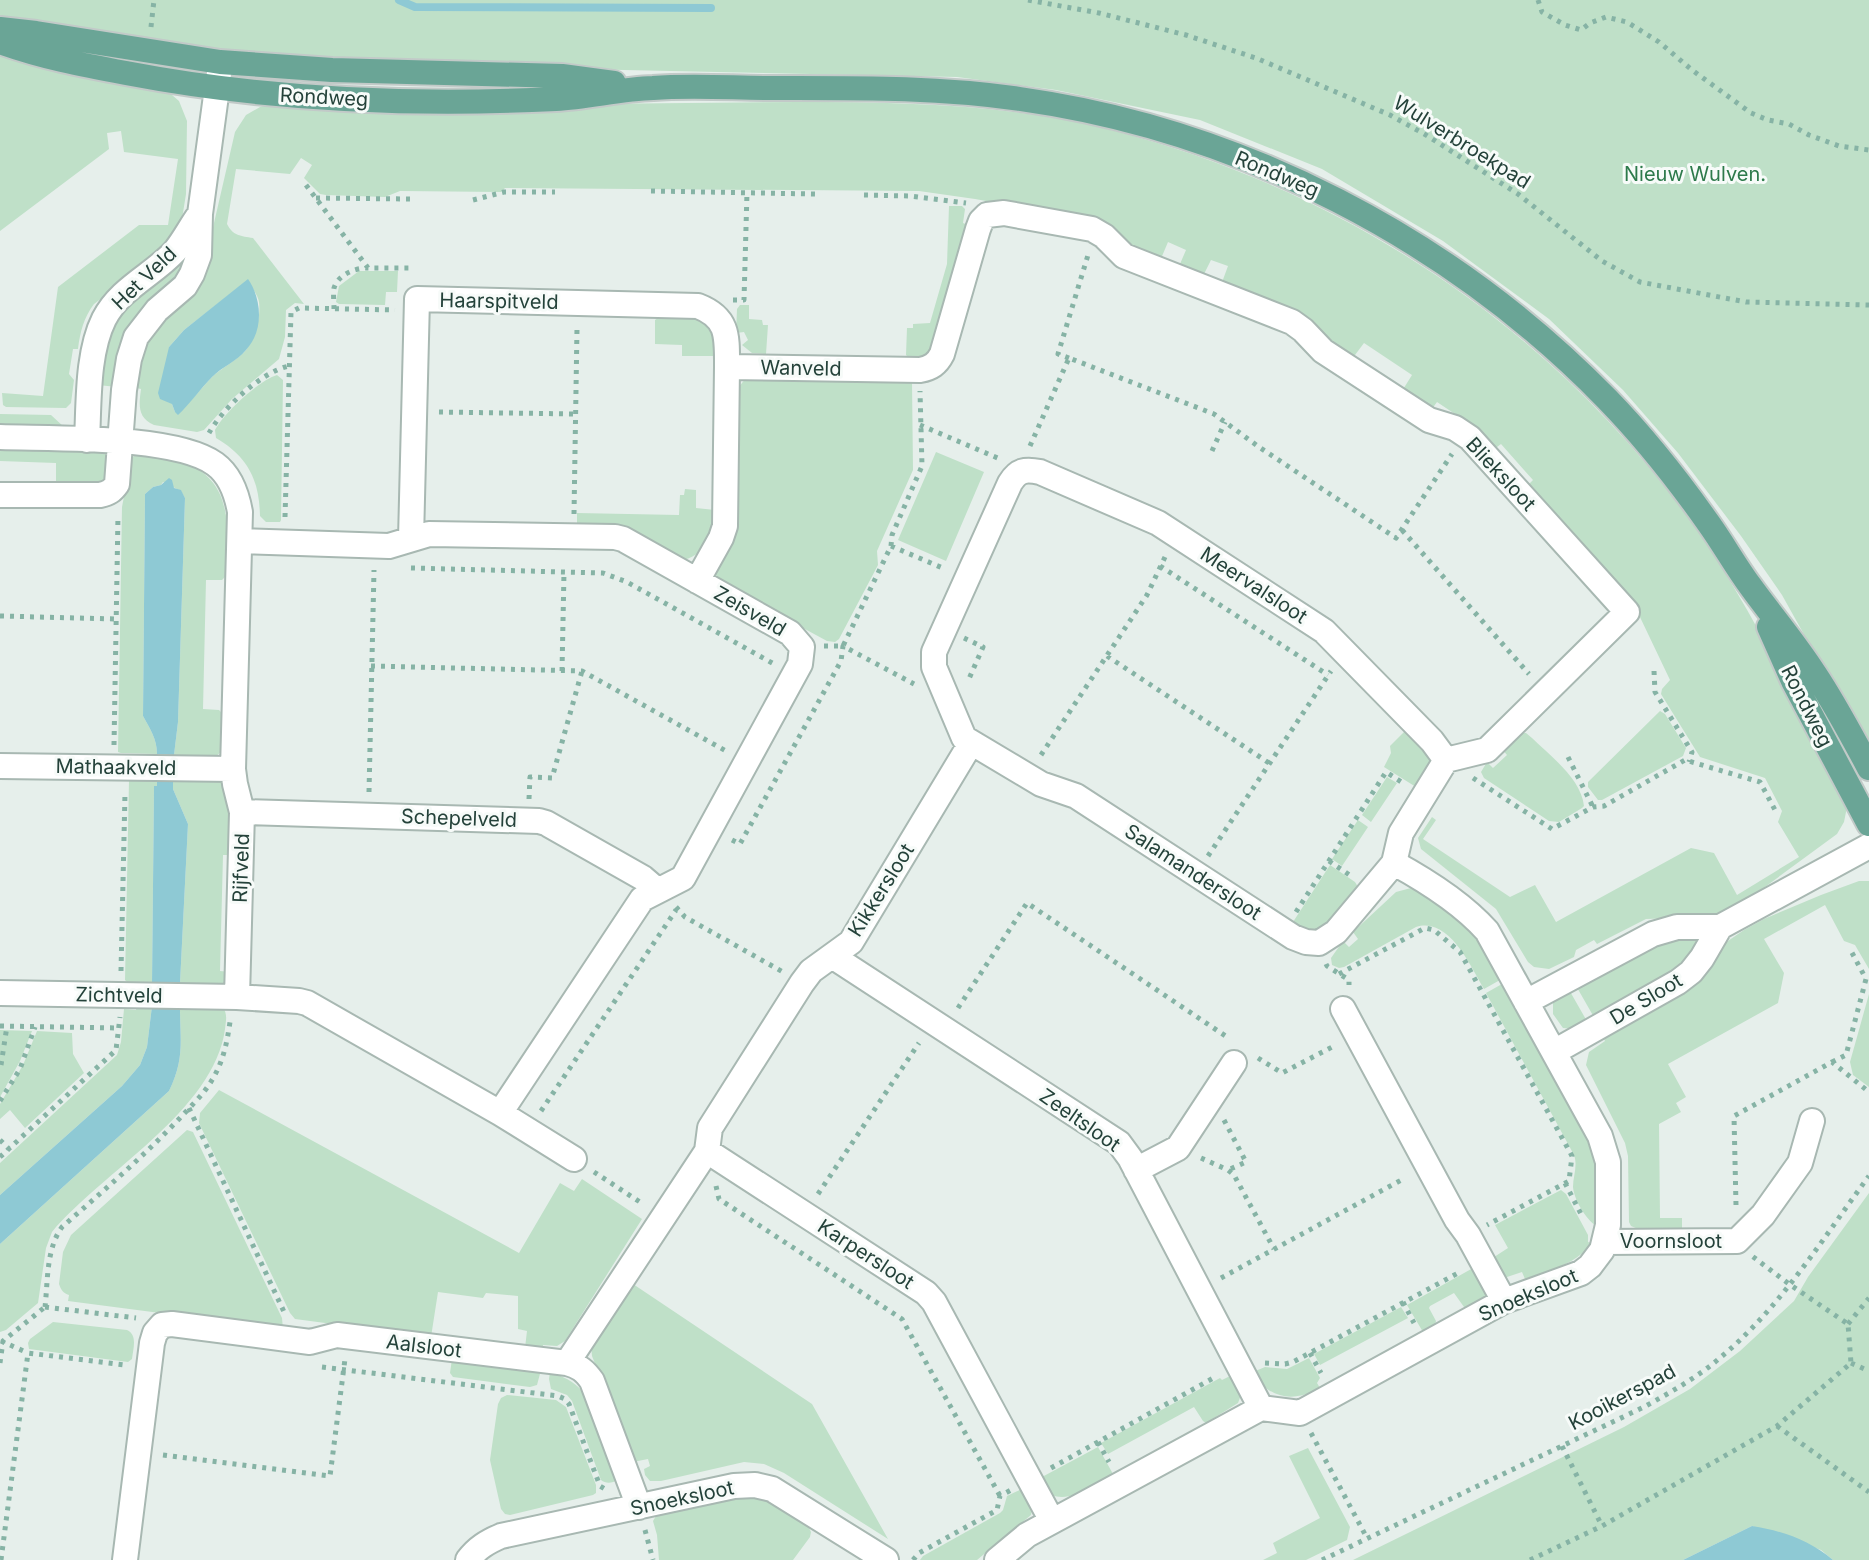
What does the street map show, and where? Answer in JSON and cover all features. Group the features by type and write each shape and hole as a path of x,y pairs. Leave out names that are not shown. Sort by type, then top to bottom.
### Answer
{"main road":[{"name":"Rondweg","path":"0,29 220,62 332,70 562,76 652,88"},
{"name":"Rondweg","path":"0,42 31,53 86,65 217,88 326,98 560,99 652,88 877,88 966,92 1055,104 1160,129 1245,159 1299,182 1377,221 1413,243 1494,299 1608,400 1647,443 1709,523 1813,670 1869,768"},
{"name":"Rondweg","path":"1750,585 1793,681 1869,824"}],"street":[{"name":"Het Veld","path":"0,495 108,494 117,484 124,390 136,337 145,322 185,286 199,255 200,214 220,62"},
{"name":"Blieksloot","path":"987,215 1004,213 1095,231 1124,256 1292,322 1323,351 1350,369 1429,420 1455,428 1470,438 1627,612 1487,750 1446,760"},
{"name":"Het Veld","path":"87,440 95,348 105,318 129,288 176,249 200,214"},
{"path":"920,370 934,366 942,354 978,229 987,215"},
{"name":"Haarspitveld","path":"411,539 417,299 698,306 718,317"},
{"path":"697,581 725,526 727,338 718,317"},
{"name":"Wanveld","path":"727,367 920,370"},
{"name":"Rijfveld","path":"0,437 121,442 187,451 218,466 237,493 240,541 233,769 242,812 237,997"},
{"path":"971,743 964,738 945,696 934,667 934,652 1010,483 1022,470"},
{"name":"Meervalsloot","path":"1022,470 1040,472 1158,523 1324,631 1432,741 1446,760"},
{"name":"Zeisveld","path":"240,541 389,546 429,534 615,537 790,633 802,647 800,664 683,878 642,899 500,1113"},
{"name":"Salamandersloot","path":"971,743 1041,784 1076,796 1284,931 1306,942 1319,943"},
{"name":"Kikkersloot","path":"567,1363 707,1151 710,1128 802,983 811,971 851,942 971,743"},
{"path":"1319,943 1336,932 1394,863 1401,833 1446,760"},
{"name":"Mathaakveld","path":"0,766 233,769"},
{"name":"Schepelveld","path":"242,812 546,823 643,878 657,890"},
{"path":"1526,1002 1653,934 1677,927 1720,927 1869,846"},
{"path":"1394,863 1422,878 1487,931 1600,1136 1608,1162 1605,1242"},
{"name":"De Sloot","path":"1554,1052 1678,982 1702,958 1720,927"},
{"name":"Zeeltsloot","path":"832,956 1119,1143 1261,1408"},
{"name":"Zichtveld","path":"0,993 237,997"},
{"path":"237,997 291,999 307,1003 574,1159"},
{"path":"1343,1009 1504,1301"},
{"path":"1136,1170 1178,1148 1240,1053"},
{"name":"Voornsloot","path":"1605,1242 1737,1241 1763,1215 1800,1163 1812,1121"},
{"name":"Karpersloot","path":"707,1151 926,1293 934,1302 1052,1521"},
{"name":"Snoeksloot","path":"1300,1413 1504,1301 1581,1273 1597,1258 1605,1242"},
{"name":"Aalsloot","path":"162,1325 182,1324 310,1342 337,1335 567,1363"},
{"path":"125,1560 152,1343 162,1325"},
{"path":"567,1363 585,1371 592,1381 639,1507"},
{"path":"997,1560 1027,1535 1261,1408 1300,1413"},
{"name":"Snoeksloot","path":"468,1560 475,1551 501,1536 734,1486 755,1485 772,1489 886,1560"}],"path":[{"name":"Wulverbroekpad","path":"1028,0 1099,13 1186,35 1256,58 1390,115 1518,194 1602,261 1640,282 1746,302 1869,305"},
{"path":"1538,0 1542,12 1581,30 1606,17 1627,22 1659,42 1751,113 1789,124 1839,146 1869,150"},
{"path":"306,185 368,268"},
{"path":"651,191 815,194"},
{"path":"473,200 504,192 555,192"},
{"path":"718,317 729,300 744,300 747,192"},
{"path":"864,195 910,196 969,204 987,215"},
{"path":"316,198 411,199"},
{"path":"1095,231 1058,354 1214,414 1396,538 1465,435"},
{"path":"334,309 334,291 340,279 358,268 410,268"},
{"path":"573,536 578,303"},
{"path":"284,542 291,312 299,308 416,310"},
{"path":"920,425 1022,470 1069,358"},
{"path":"200,456 208,434 229,405 267,374 289,366"},
{"path":"710,828 740,844 841,661 843,646 891,546 892,535 922,466 920,370"},
{"path":"414,411 576,414"},
{"path":"1212,451 1225,422"},
{"path":"1402,530 1545,692"},
{"path":"1027,776 1147,595 1175,534"},
{"path":"368,815 374,545"},
{"path":"891,546 967,579"},
{"path":"1160,566 1328,675"},
{"path":"405,568 603,573 627,582 794,675"},
{"path":"562,671 564,572"},
{"path":"0,616 116,619"},
{"path":"802,647 843,646 931,693 945,696 966,686 983,647 944,629"},
{"path":"1197,874 1345,650"},
{"path":"1107,656 1270,763"},
{"path":"371,666 582,671 746,762"},
{"path":"528,821 530,777 552,778 582,671"},
{"path":"1654,671 1655,692 1692,752 1689,762"},
{"path":"1568,757 1593,807"},
{"path":"1446,760 1552,829 1593,807 1604,806 1685,760 1760,782 1775,810"},
{"path":"1284,931 1386,772 1424,796"},
{"path":"657,890 685,917 802,983"},
{"path":"804,1214 1027,903 1240,1053 1282,1073 1356,1034"},
{"path":"528,1131 677,909"},
{"path":"1339,974 1420,930 1434,930 1460,952 1572,1156 1569,1181 1468,1235"},
{"path":"1319,943 1327,966 1349,980 1343,1009"},
{"path":"1848,1324 1789,1284 1737,1241 1734,1116 1846,1055 1866,979 1850,949"},
{"path":"45,1307 55,1237 62,1227 154,1145 211,1082 227,1048 237,997"},
{"path":"0,1157 116,1050 119,1025 8,1025 1,1065"},
{"path":"0,1101 20,1069 35,1027"},
{"path":"1832,1062 1869,1092"},
{"path":"1212,1097 1246,1162 1228,1170"},
{"path":"139,1452 330,1476 345,1353 334,1349 308,1326 289,1323 189,1108"},
{"path":"0,1140 9,1149"},
{"path":"1178,1148 1234,1175 1275,1249"},
{"path":"574,1159 664,1217"},
{"path":"1199,1290 1427,1166"},
{"name":"Kooikerspad","path":"1322,1560 1644,1407 1702,1371 1747,1333 1774,1304 1869,1176"},
{"path":"913,1560 919,1553 997,1510 1000,1496 1224,1373 1265,1363 1293,1362 1482,1260"},
{"path":"1851,1363 1848,1324 1869,1298"},
{"path":"0,1363 1,1341 45,1307 133,1317 162,1325"},
{"path":"1,1341 28,1353 149,1368"},
{"path":"1,1560 28,1353"},
{"path":"1851,1363 1869,1371"},
{"path":"1530,1560 1602,1526 1777,1426 1851,1363"},
{"path":"314,1366 565,1399 600,1486 639,1507"},
{"path":"492,1397 493,1388"},
{"path":"1300,1413 1367,1538"},
{"path":"1777,1426 1869,1492"},
{"path":"1562,1446 1602,1526"}],"green space":[{"name":"Nieuw Wulven.","path":"0,0 1869,0 1869,751 1782,595 1678,453 1623,390 1549,319 1443,241 1322,169 1200,120 1056,90 957,77 481,67 224,54 0,19"},
{"path":"0,51 165,89 179,101 187,121 186,194 177,231 148,263 94,304 83,325 78,349 73,349 69,374 74,380 71,403 66,408 6,407 2,393 43,396 58,287 139,225 168,225 178,159 124,152 121,131 107,133 109,149 0,231"},
{"path":"837,102 957,106 1036,115 1115,131 1199,157 1281,189 1359,228 1434,274 1505,326 1570,383 1631,446 1710,549 1753,621 1847,807 1844,822 1837,834 1754,895 1727,910 1704,917 1646,919 1597,944 1594,940 1576,950 1574,957 1549,969 1534,967 1496,909 1421,849 1418,838 1432,817 1436,820 1423,839 1510,897 1535,885 1556,922 1691,848 1714,853 1737,895 1799,857 1778,822 1782,811 1765,778 1700,757 1661,694 1670,680 1639,615 1526,487 1533,480 1501,444 1493,450 1458,416 1437,402 1429,413 1402,391 1412,375 1364,343 1352,359 1325,342 1322,330 1295,313 1221,285 1228,266 1211,260 1204,274 1180,264 1186,250 1168,242 1160,261 1127,249 1110,225 1101,222 919,191 505,188 501,192 400,191 385,197 326,195 320,194 304,178 312,165 301,158 290,174 236,169 227,224 229,228 241,236 253,238 304,304 295,303 286,310 285,337 279,359 232,399 204,430 197,432 148,422 140,410 141,389 132,387 136,355 208,249 235,132 246,115 269,105","holes":["248,280 259,302 257,328 249,345 175,412 169,347 184,330"]},
{"path":"949,206 962,206 965,209 963,223 971,226 936,345 925,356 909,358 906,355 907,328 913,328 913,324 930,323 947,264"},
{"path":"183,255 190,257 117,387 98,385 104,345 116,315"},
{"path":"359,271 398,271 397,292 386,292 385,305 336,302 339,286"},
{"path":"740,305 749,305 749,319 762,320 763,325 768,325 766,354 752,353 742,345 748,340 744,332 736,333 737,309"},
{"path":"655,320 701,320 708,324 715,341 714,356 682,356 682,345 655,344"},
{"path":"277,375 283,380 281,520 266,522 260,516 250,470 236,453 216,438 215,430 243,398"},
{"path":"746,378 912,382 913,470 877,551 878,565 835,642 827,641 722,584 715,574 738,388"},
{"path":"0,414 51,415 64,427 0,427"},
{"path":"0,450 97,451 104,452 112,462 105,483 56,485 56,463 0,461"},
{"path":"936,452 984,472 946,561 898,540"},
{"path":"138,455 182,462 203,473 214,484 225,512 226,576 222,580 206,580 203,709 219,710 224,715 223,745 221,751 211,758 188,759 187,756 174,755 178,722 185,498 181,491 163,482 145,494 143,716 157,754 118,752 122,507 131,459"},
{"path":"685,489 696,490 696,508 715,510 710,535 702,549 688,558 680,560 577,524 577,513 679,515 680,495 684,495"},
{"path":"1660,711 1686,748 1683,756 1598,800 1588,787 1588,782"},
{"path":"1406,730 1430,758 1416,787 1384,767 1391,753 1390,746"},
{"path":"1519,733 1526,733 1532,738 1571,777 1582,796 1582,808 1559,822 1549,821 1484,778 1481,772 1487,762 1493,768 1507,755 1501,748"},
{"path":"1387,777 1397,783 1371,822 1362,815"},
{"path":"157,778 157,786 154,787 152,983 127,982 129,781"},
{"path":"173,779 220,780 233,810 229,855 223,855 220,971 230,972 221,985 180,983 188,824 173,789"},
{"path":"1358,820 1368,827 1342,866 1332,859"},
{"path":"1330,865 1358,887 1324,931 1307,934 1293,922"},
{"path":"1859,881 1869,881 1869,969 1855,945 1844,941 1825,905 1764,939 1784,973 1778,1003 1668,1064 1686,1097 1676,1103 1681,1112 1659,1124 1660,1218 1682,1218 1682,1228 1638,1229 1631,1226 1625,1143 1586,1065 1589,1052 1605,1041 1601,1033 1704,973 1725,943 1744,930"},
{"path":"1411,888 1424,893 1469,928 1500,980 1484,989 1458,946 1439,929 1428,926 1416,927 1344,967 1332,965 1331,958 1343,941 1349,947 1358,939 1353,932 1396,892"},
{"path":"1697,937 1700,942 1683,969 1595,1019 1575,984 1657,940"},
{"path":"1502,984 1595,1152 1596,1226 1581,1209 1574,1192 1574,1155 1486,993"},
{"path":"1568,988 1588,1023 1574,1029 1563,1028 1553,1014 1553,1001"},
{"path":"1869,994 1869,1087 1853,1075 1850,1062"},
{"path":"137,1006 152,1006 147,1047 140,1065 122,1086 0,1195 0,1163 117,1055 124,1009 136,1010"},
{"path":"222,1006 226,1014 225,1029 216,1059 200,1087 153,1139 73,1209 52,1232 46,1248 38,1303 0,1332 0,1244 169,1091 180,1059 180,1007"},
{"path":"0,1030 32,1031 0,1097"},
{"path":"37,1031 72,1033 73,1054 84,1073 25,1128 10,1110 0,1119 0,1104 23,1065"},
{"path":"219,1090 519,1253 560,1183 574,1191 582,1179 642,1219 565,1341 557,1346 543,1345 543,1350 525,1348 527,1331 518,1329 518,1296 486,1293 483,1298 438,1292 431,1337 295,1319 199,1123 200,1113"},
{"path":"187,1130 193,1132 282,1318 283,1329 68,1301 69,1295 59,1284 63,1252 71,1235"},
{"path":"1561,1190 1591,1243 1578,1257 1561,1266 1525,1279 1522,1272 1501,1279 1491,1259 1508,1248 1495,1225"},
{"path":"1869,1193 1869,1560 1833,1560 1821,1550 1752,1526 1683,1560 1353,1560 1624,1427 1690,1389 1740,1351 1794,1301"},
{"path":"1473,1268 1489,1294 1467,1308 1454,1293 1430,1306 1435,1325 1423,1332 1407,1305"},
{"path":"630,1282 812,1404 888,1539 784,1473 764,1464 744,1462 650,1481 644,1469 650,1466 648,1459 633,1462 592,1356 591,1346"},
{"path":"1401,1307 1408,1318 1320,1365 1314,1354"},
{"path":"53,1322 127,1330 134,1339 132,1359 128,1362 29,1349 30,1339"},
{"path":"1309,1358 1320,1378 1317,1383 1320,1388 1300,1396 1274,1393 1253,1372 1265,1367 1287,1369"},
{"path":"452,1359 541,1370 537,1385 530,1387 453,1377 450,1373"},
{"path":"550,1372 575,1384 582,1391 598,1421 618,1480 609,1483 601,1480 572,1401 567,1395 551,1389"},
{"path":"1236,1373 1241,1395 1238,1403 1206,1423 1194,1407 1108,1454 1101,1443 1220,1378 1222,1380"},
{"path":"507,1395 556,1400 566,1407 596,1485 596,1493 505,1514 501,1509 490,1460 498,1404"},
{"path":"1098,1447 1113,1474 1075,1495 1051,1495 1042,1477"},
{"path":"1308,1448 1350,1527 1347,1540 1306,1560 1263,1560 1277,1553 1273,1543 1320,1518 1289,1456"},
{"path":"1022,1489 1033,1506 1031,1515 977,1560 920,1560 1000,1513 1007,1496"},
{"path":"752,1495 808,1526 810,1537 793,1560 659,1560 653,1521 656,1516"}],"water":[{"path":"248,279 256,296 259,315 252,342 212,377 178,415 172,404 160,399 158,393 169,347 184,330"},
{"path":"169,478 185,498 178,722 174,755 157,754 143,716 145,494"},
{"path":"157,778 173,779 173,789 188,824 180,983 152,983 154,786 157,786"},
{"path":"152,1006 180,1007 180,1059 169,1091 0,1244 0,1195 122,1086 140,1065 147,1047"},
{"path":"1752,1526 1795,1537 1833,1560 1683,1560"}],"waterway":[{"path":"399,0 415,7 711,8"}]}
